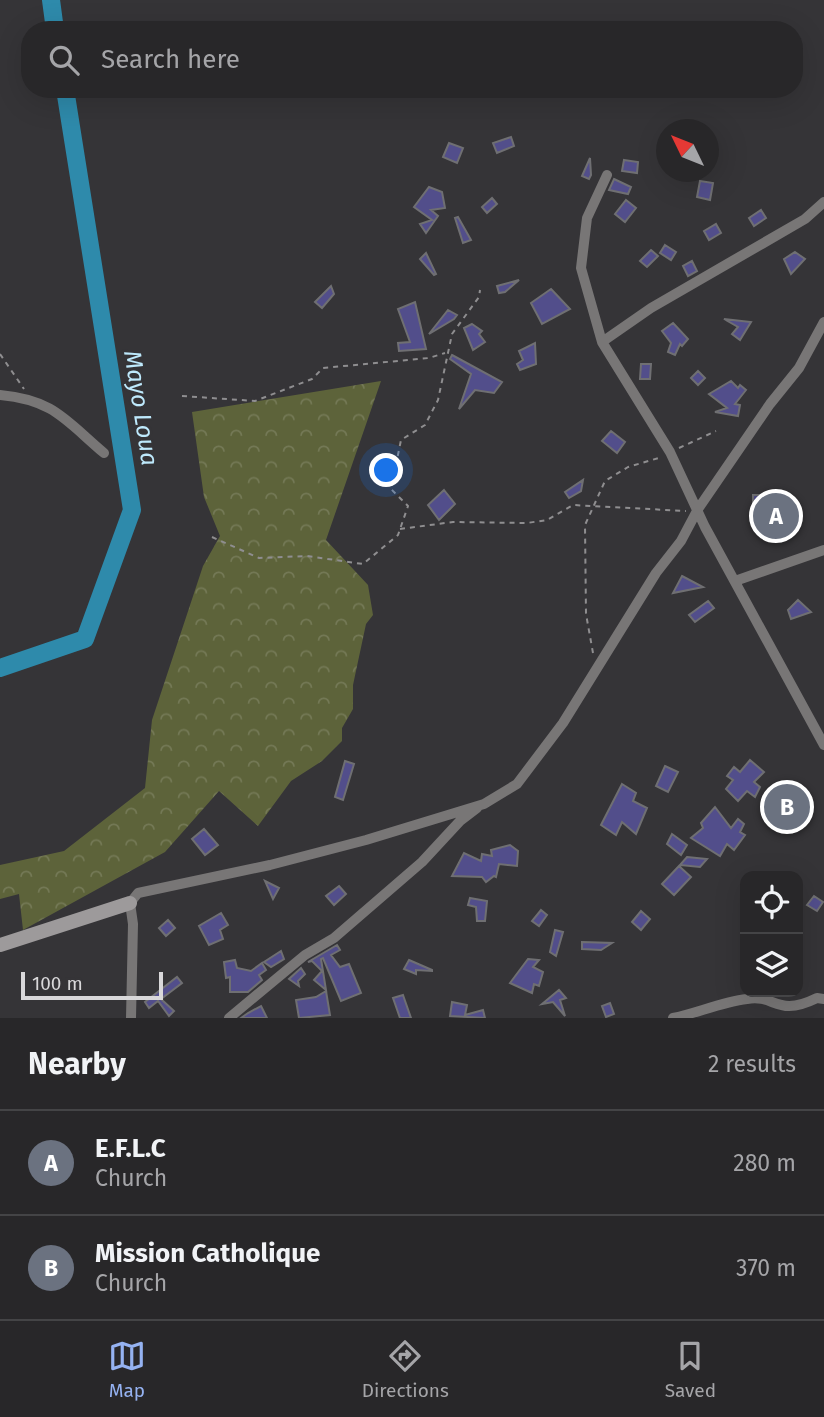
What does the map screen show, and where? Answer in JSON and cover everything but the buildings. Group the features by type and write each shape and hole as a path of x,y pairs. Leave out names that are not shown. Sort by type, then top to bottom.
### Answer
{"main road":[{"path":"0,945 130,903"}],"street":[{"path":"607,175 587,218 581,268 602,342 670,452 735,581 824,745"},
{"path":"602,342 651,307 805,219 824,202"},
{"path":"229,1018 305,955 334,938 422,862 460,821 517,784 563,723 656,573 681,541 698,509 770,404 799,368 824,321"},
{"path":"0,396 30,398 51,408 104,453"},
{"path":"735,581 824,550"},
{"path":"811,725 824,721"},
{"path":"131,1018 133,923 130,903 138,893 270,865 484,804"},
{"path":"673,1018 750,998 784,1010 801,1009 817,998 824,999"}],"path":[{"path":"212,537 258,558 307,556 363,564 400,530 408,506 391,489 401,440 425,425 438,400 452,334 480,296 480,290"},
{"path":"182,396 255,401 312,379 323,368 429,358 446,353"},
{"path":"0,354 30,398"},
{"path":"595,672 586,614 585,525 606,481 628,467 661,458 716,431"},
{"path":"400,530 453,522 527,523 547,520 573,505 677,512 698,509"}],"green space":[{"path":"381,381 326,540 368,585 373,615 366,624 353,685 353,709 342,728 342,741 322,761 291,781 258,826 219,791 165,852 23,930 19,894 0,899 0,865 64,851 145,788 152,720 203,566 220,536 204,497 192,412"}],"waterway":[{"name":"Mayo Loua","path":"51,0 54,21"},
{"name":"Mayo Loua","path":"0,668 85,639 132,510 66,98"}],"place":[{"name":"E.F.L.C","path":"776,516"},
{"name":"Mission Catholique","path":"787,807"}]}
